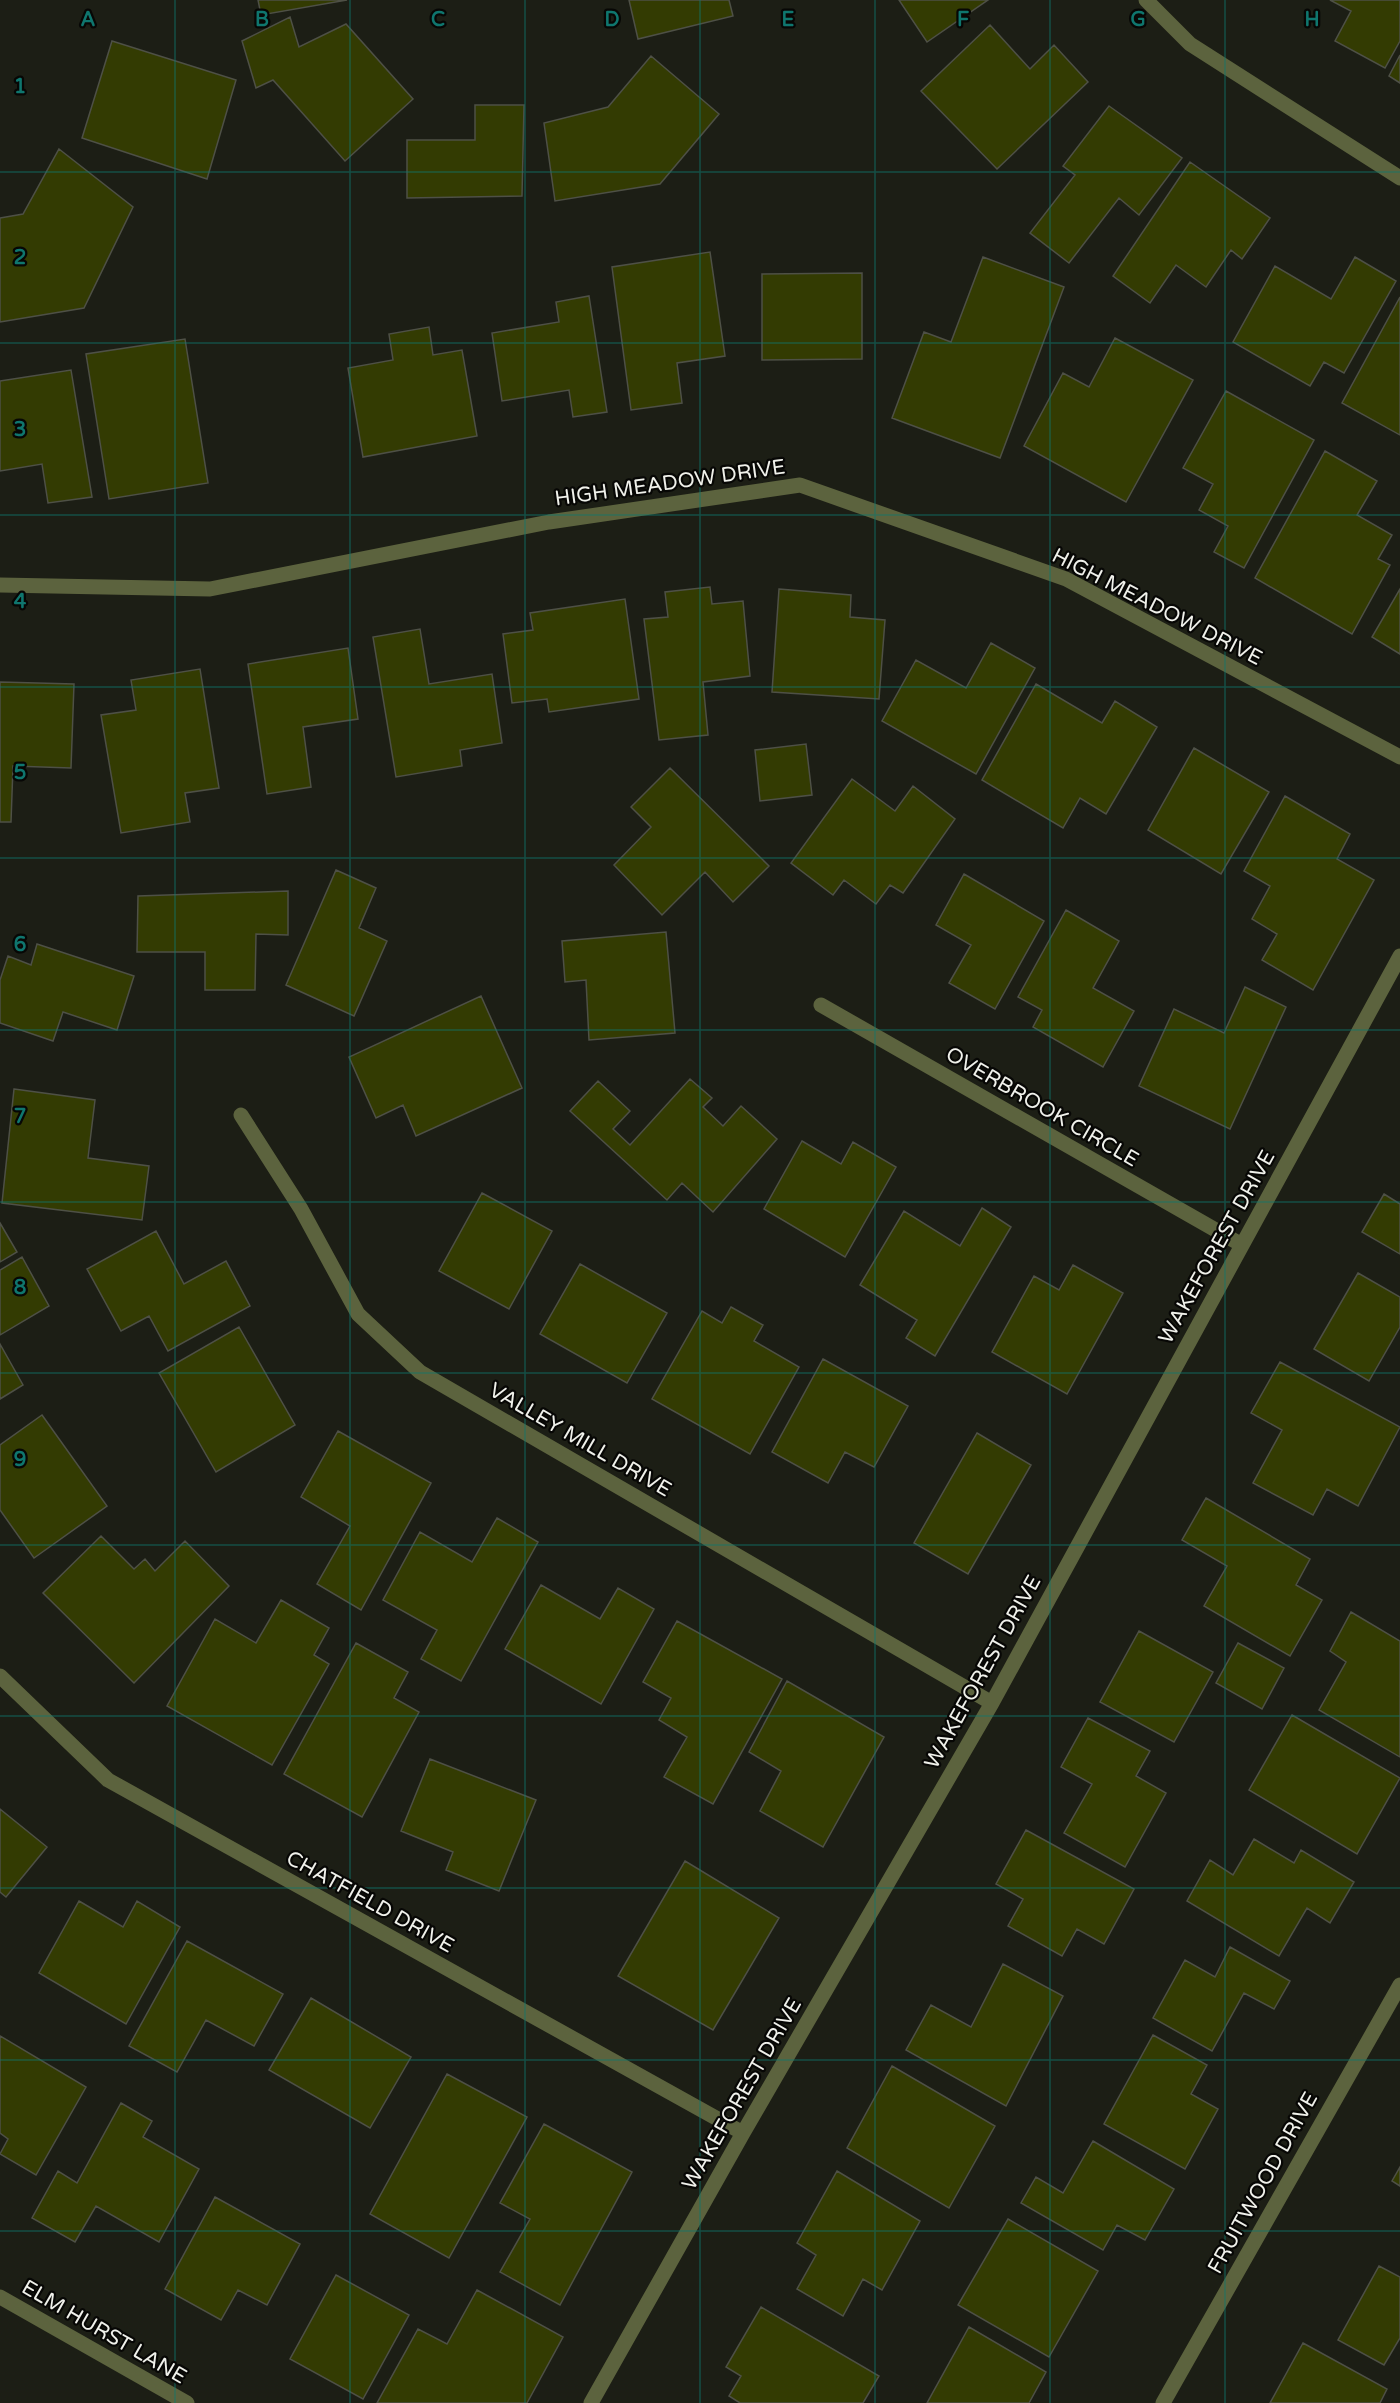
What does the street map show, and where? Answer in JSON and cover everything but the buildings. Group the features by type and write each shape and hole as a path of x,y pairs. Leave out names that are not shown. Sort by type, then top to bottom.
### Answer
{"street":[{"path":"1146,0 1190,44 1400,178"},
{"name":"HIGH MEADOW DRIVE","path":"0,585 210,589 549,522 800,486 1066,579 1400,757"},
{"name":"WAKEFOREST DRIVE","path":"591,2403 743,2133 992,1702 1400,956"},
{"name":"OVERBROOK CIRCLE","path":"821,1005 1242,1245"},
{"name":"VALLEY MILL DRIVE","path":"241,1115 301,1209 358,1314 420,1372 992,1702"},
{"name":"CHATFIELD DRIVE","path":"0,1676 108,1780 743,2133"},
{"name":"FRUITWOOD DRIVE","path":"1163,2403 1400,1984"},
{"name":"ELM HURST LANE","path":"0,2297 187,2403"}]}
